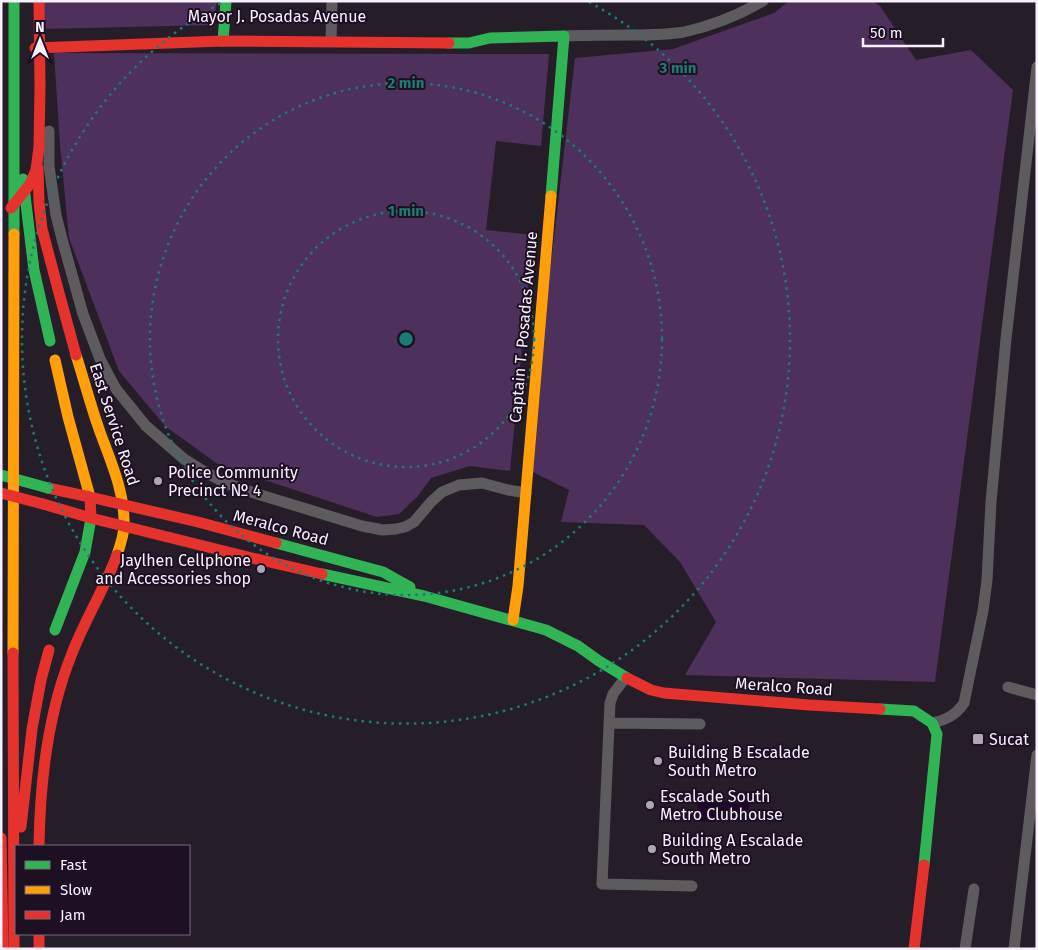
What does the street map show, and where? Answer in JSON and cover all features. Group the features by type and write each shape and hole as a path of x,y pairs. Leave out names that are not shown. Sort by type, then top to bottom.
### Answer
{"main road":[{"path":"14,1 14,949"},
{"path":"20,1 22,845"},
{"name":"East Service Road","path":"33,1 40,215 71,339 123,504 124,527 118,554 80,633 59,693 42,780 38,845"},
{"path":"2,213 15,203 30,184 36,170 40,128 39,1"},
{"path":"223,36 226,1"},
{"name":"Mayor J. Posadas Avenue","path":"223,36 292,31"},
{"name":"Mayor J. Posadas Avenue","path":"371,31 470,34 490,38"},
{"name":"Mayor J. Posadas Avenue","path":"35,43 331,33 469,42 490,38 561,36"},
{"name":"Captain T. Posadas Avenue","path":"511,620 512,585 561,36"},
{"path":"36,71 49,42"},
{"path":"21,159 34,270 50,341"},
{"path":"55,360 68,418 90,497 91,518 85,552 55,630"},
{"path":"2,463 2,502"},
{"name":"Meralco Road","path":"1,476 198,522 383,572 424,596"},
{"name":"Meralco Road","path":"1,493 124,527 252,558 424,596 546,630 578,646 626,677 651,690 664,693 809,705 914,711 932,723"},
{"path":"22,827 32,729 41,680 49,650"},
{"path":"914,949 936,750 937,734 932,723"},
{"path":"1,838 3,949"},
{"path":"22,935 22,949"},
{"path":"38,935 39,949"}],"street":[{"path":"331,33 332,1"},
{"name":"Mayor J. Posadas Avenue","path":"561,36 648,35 684,32 715,23 748,10 763,1"},
{"path":"49,42 49,166 56,215 62,239 83,314 100,359 116,389 146,426 184,459 203,472 226,483 353,523 383,530 405,527 414,522 442,492 459,485 482,483 521,493"},
{"path":"932,723 947,719 960,710 964,703 983,611 1006,340 1037,68"},
{"path":"626,677 613,694 610,703 602,884 692,886"},
{"path":"1008,687 1037,696"},
{"path":"610,722 700,724"},
{"path":"1014,949 1037,756"},
{"path":"964,949 974,888"}],"shaded area":[{"path":"43,1 217,1 213,25 43,29"},
{"path":"789,1 873,1 880,6 916,60 971,50 1013,90 935,682 685,675 716,622 680,562 644,525 561,522 569,490 527,469 575,58 673,49 774,13"},
{"path":"54,53 549,54 541,146 496,141 486,230 533,235 510,471 470,466 431,478 418,496 399,514 377,517 219,465 165,426 119,371 69,238"},
{"path":"735,799 747,799 750,806 744,812 738,810 737,819 713,818 712,822 697,821 698,800 731,802"}],"traffic: fast":[{"path":"14,1 14,234"},
{"path":"223,41 226,1"},
{"path":"449,43 469,43 490,38 564,36 551,196"},
{"path":"23,179 34,270 50,341"},
{"path":"1,475 48,488"},
{"path":"55,630 85,552 91,518"},
{"path":"276,543 383,572 410,587"},
{"path":"322,574 424,596 546,630 578,646 627,678"},
{"path":"880,709 914,711 932,723 937,734 924,865"}],"traffic: slow":[{"path":"513,620 518,586 551,196"},
{"path":"13,653 14,234"},
{"path":"76,355 120,489 124,513 124,529 117,555"},
{"path":"55,360 68,417 90,497"}],"traffic: jam":[{"path":"11,208 30,184 36,170 39,147 39,1"},
{"path":"35,48 223,41 449,43"},
{"path":"38,168 42,229 76,355"},
{"path":"43,504 91,518 90,497 48,488"},
{"path":"1,493 43,504"},
{"path":"90,497 198,522 276,543"},
{"path":"91,518 322,574"},
{"path":"39,845 43,774 56,702 76,643 117,555"},
{"path":"21,827 32,729 41,680 49,650"},
{"path":"13,653 14,949"},
{"path":"627,678 651,690 664,693 880,709"},
{"path":"1,838 3,949"},
{"path":"914,949 924,865"},
{"path":"39,935 39,949"}],"place":[{"name":"Police Community Precinct № 4","path":"158,481"},
{"name":"Jaylhen Cellphone and Accessories shop","path":"261,569"},
{"name":"Sucat","path":"978,739"},
{"name":"Building B Escalade South Metro","path":"658,761"},
{"name":"Escalade South Metro Clubhouse","path":"650,805"},
{"name":"Building A Escalade South Metro","path":"652,849"}]}
